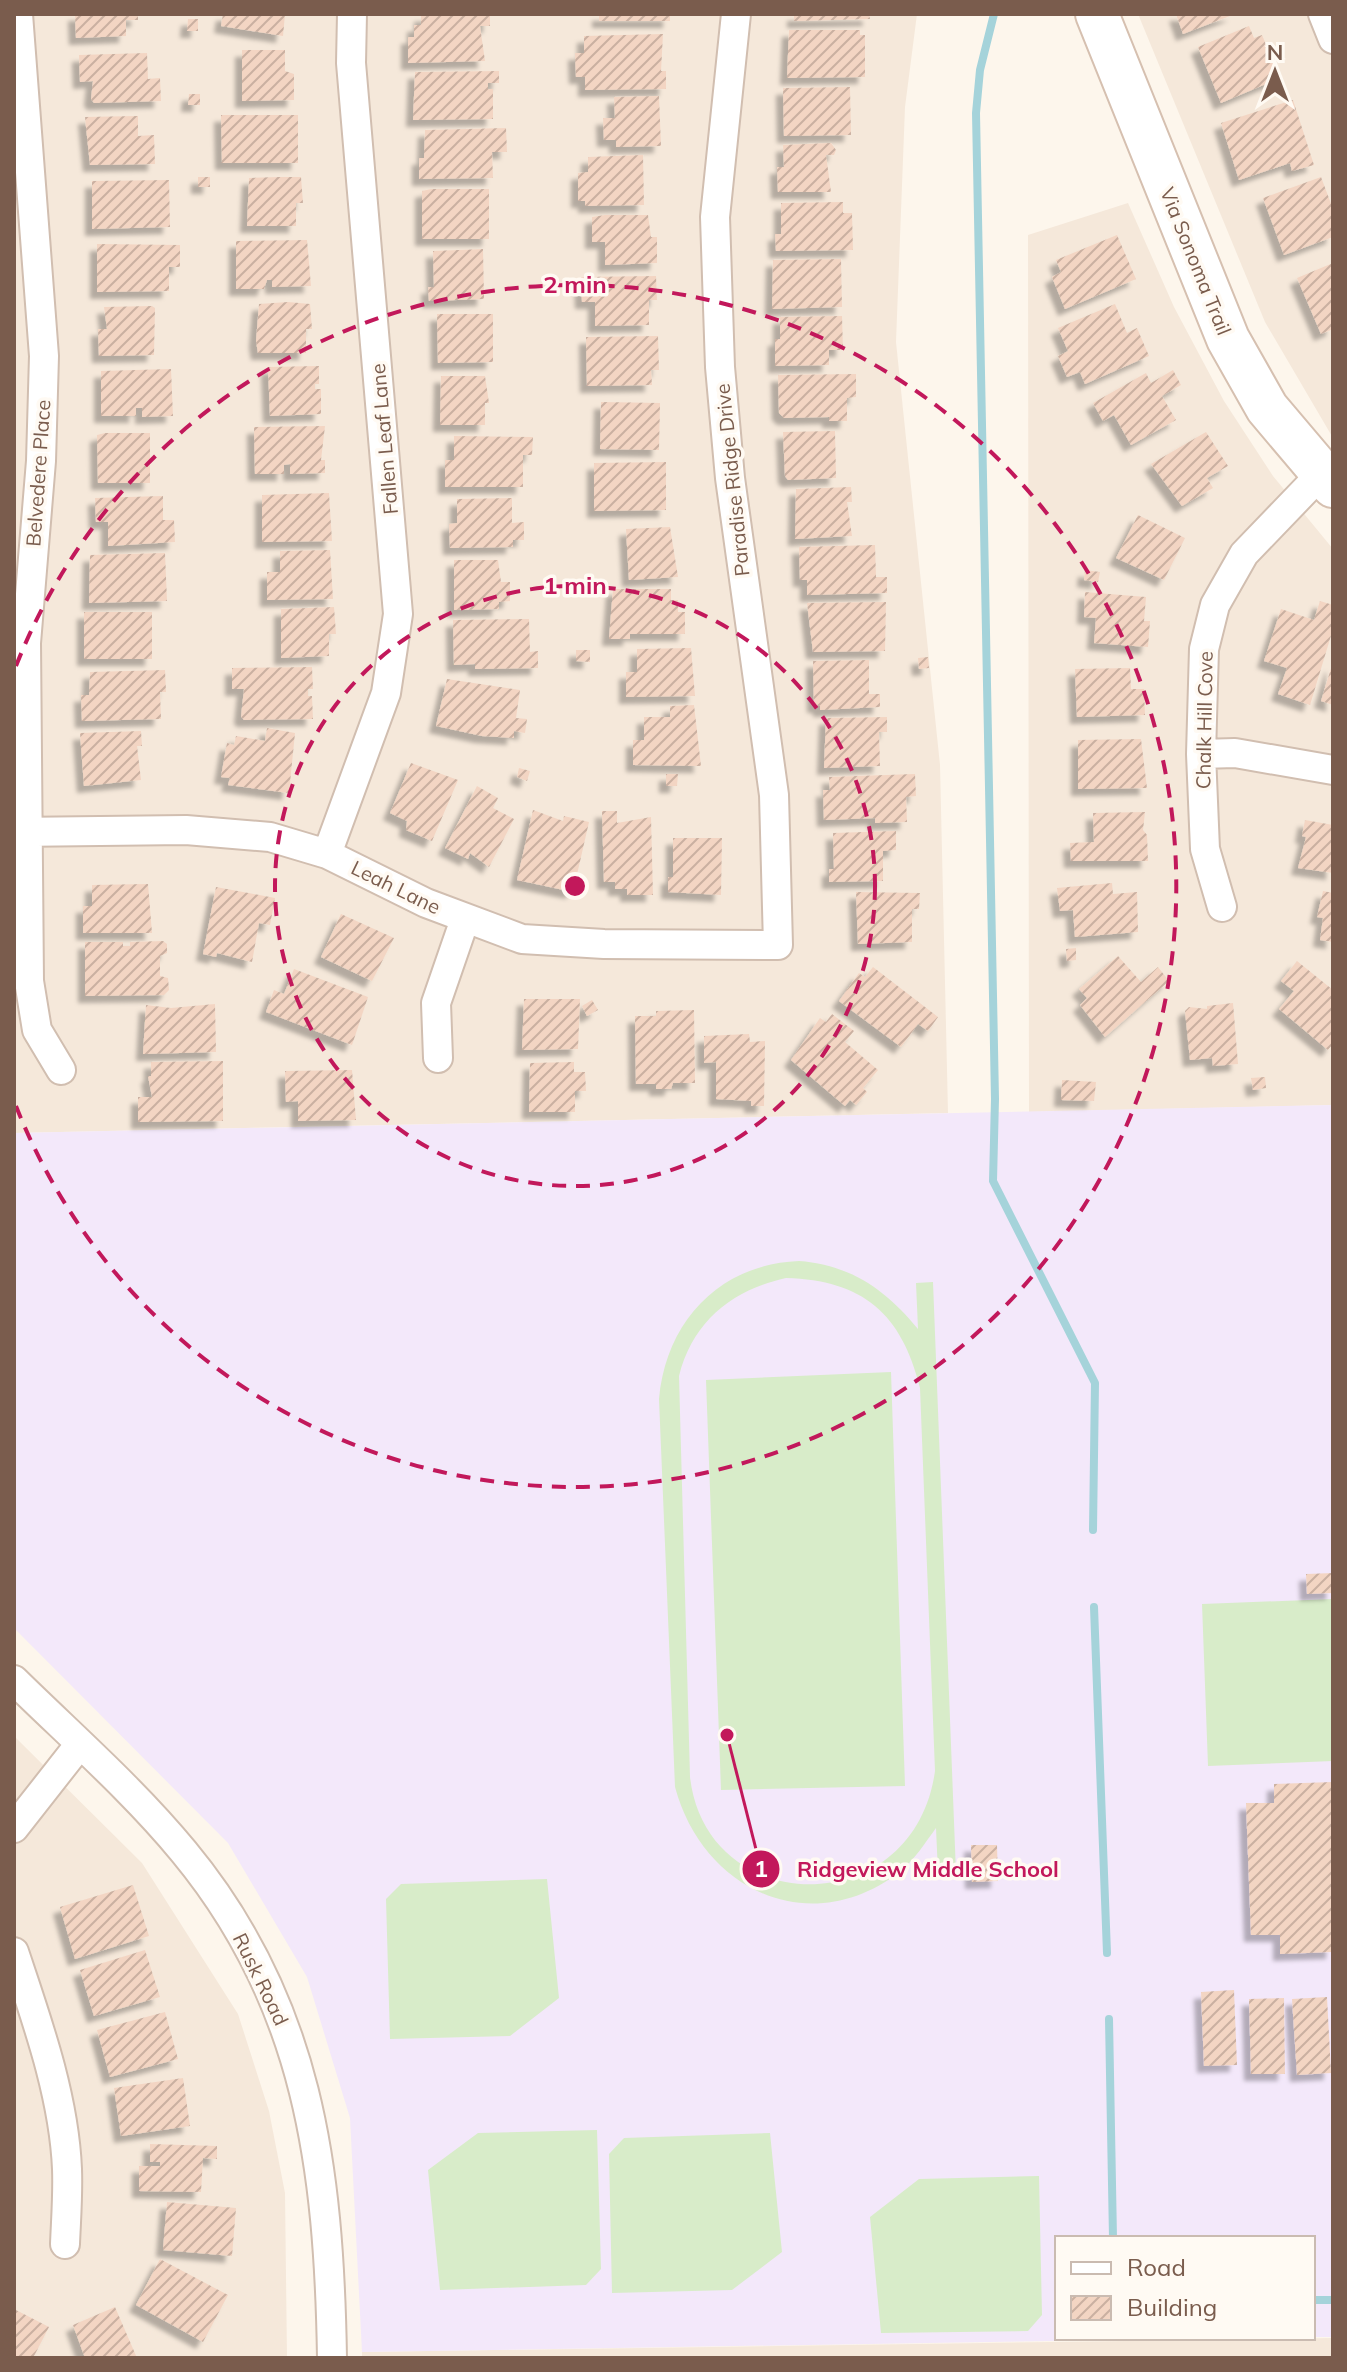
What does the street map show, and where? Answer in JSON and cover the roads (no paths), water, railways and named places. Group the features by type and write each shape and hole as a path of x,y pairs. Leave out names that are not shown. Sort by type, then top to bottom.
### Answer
{"street":[{"name":"Belvedere Place","path":"18,14 44,356 41,461 26,643 20,832 32,1009 37,1030 61,1070"},
{"name":"Fallen Leaf Lane","path":"327,854 386,693 398,614 351,63 352,14"},
{"name":"Paradise Ridge Drive","path":"736,14 715,217 720,367 732,493 774,795 778,945"},
{"name":"Via Sonoma Trail","path":"1097,14 1228,339 1267,408 1326,480"},
{"name":"Chalk Hill Cove","path":"1222,907 1207,863 1201,754 1204,649 1215,605 1244,554 1326,480"},
{"path":"1201,754 1235,753 1333,770"},
{"name":"Leah Lane","path":"20,832 233,831 270,837 327,854 465,919 522,939 604,944 778,945"},
{"path":"438,1058 436,1003 465,919"},
{"name":"Rusk Road","path":"14,1680 185,1853 255,1960 283,2020 319,2148 332,2358"},
{"path":"14,1828 80,1744"},
{"path":"14,1952 43,2040 57,2105 67,2167 65,2244"}],"waterway":[{"path":"994,14 980,70 976,113 995,1099 993,1181 1095,1383 1093,1530"},
{"path":"1094,1607 1107,1953"},
{"path":"1109,2019 1113,2236"},
{"path":"1315,2300 1333,2300"}],"place":[{"name":"Ridgeview Middle School","path":"727,1735"}]}
